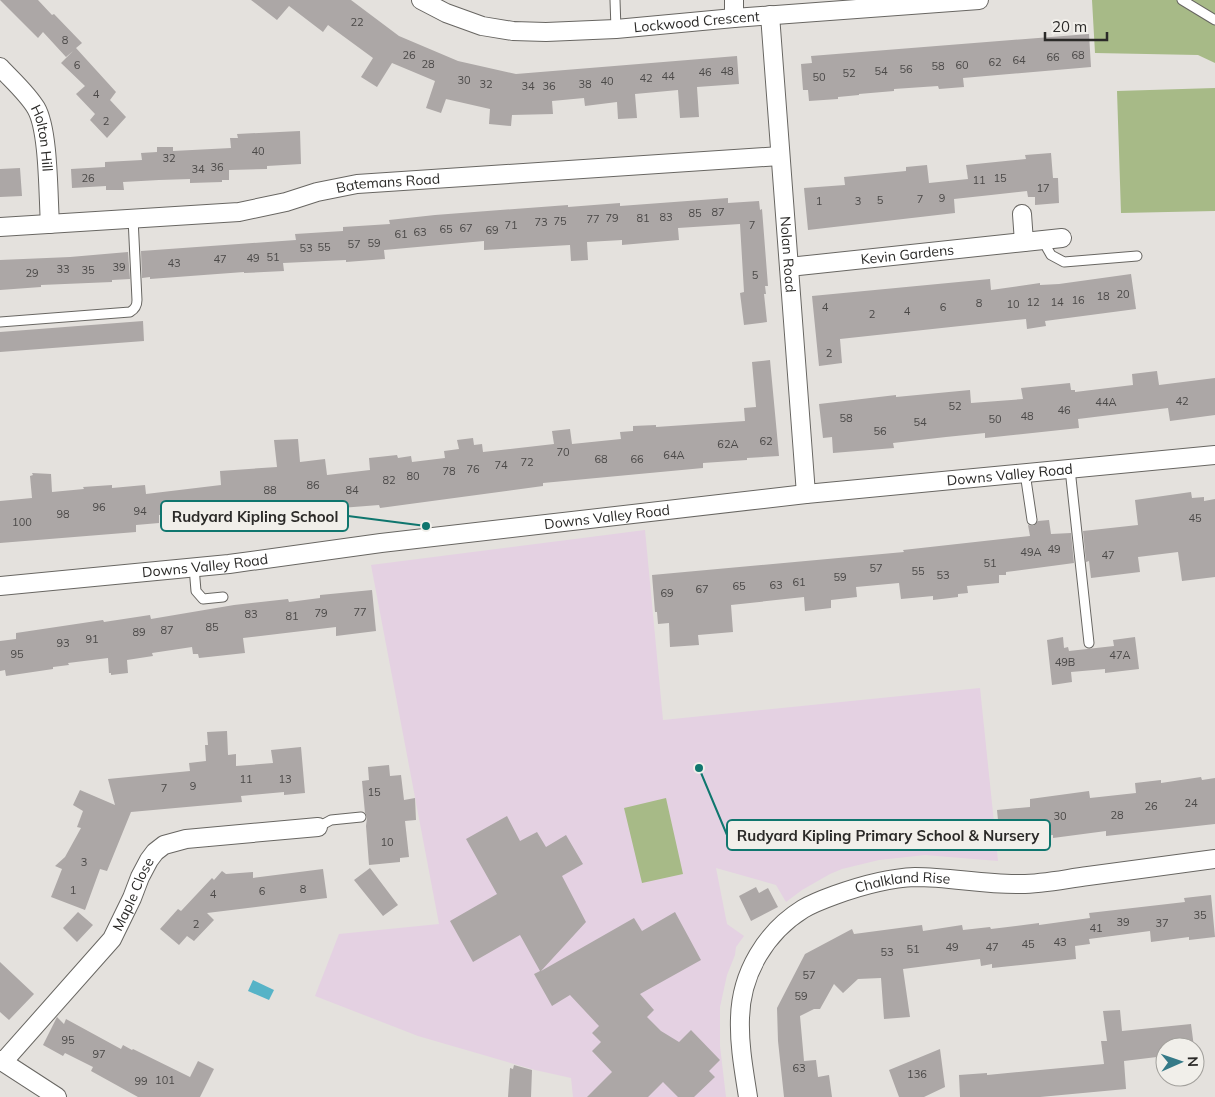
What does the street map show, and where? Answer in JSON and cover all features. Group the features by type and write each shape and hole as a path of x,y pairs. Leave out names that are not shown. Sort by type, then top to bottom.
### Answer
{"street":[{"name":"Lockwood Crescent","path":"421,0 446,14 498,29 546,32 616,29 940,1 979,0"},
{"path":"734,0 734,18"},
{"name":"Nolan Road","path":"770,16 806,494"},
{"name":"Holton Hill","path":"0,67 30,99 41,116 50,224"},
{"name":"Batemans Road","path":"0,227 240,212 286,202 323,190 357,184 780,156"},
{"path":"1022,214 1024,242"},
{"name":"Kevin Gardens","path":"789,267 1054,239"},
{"name":"Downs Valley Road","path":"0,586 270,559 381,543 806,494 1215,454"},
{"name":"Maple Close","path":"2,1061 112,939 144,868 155,852 164,845 186,839 318,827"},
{"name":"Chalkland Rise","path":"748,1097 741,1044 740,1016 749,973 759,953 774,933 788,919 814,903 859,887 886,880 913,877 941,877 997,884 1021,884 1049,882 1215,859"},
{"path":"2,1061 57,1097"}],"lane":[{"path":"615,0 616,29"},
{"path":"1182,0 1215,20"},
{"path":"0,322 130,312 133,310 136,307 137,300 133,218"},
{"path":"1054,239 1047,248 1051,255 1064,262 1137,256"},
{"path":"1070,469 1089,643"},
{"path":"1025,473 1032,520"},
{"path":"194,567 196,591 203,598 223,597"},
{"path":"318,827 330,820 361,817"}],"shaded area":[{"path":"645,530 663,720 980,688 998,861 925,855 879,860 842,869 830,874 802,890 786,902 776,885 716,868 727,924 744,936 736,947 720,1007 720,1046 726,1097 573,1097 571,1078 535,1070 418,1036 315,996 339,934 439,924 371,565"}],"green space":[{"path":"1092,0 1215,0 1215,63 1198,55 1095,53"},
{"path":"1215,88 1215,211 1121,213 1117,91"},
{"path":"666,798 683,874 642,883 624,808"}],"water":[{"path":"253,980 274,990 269,1000 248,991"}],"building":[{"path":"0,0 38,0 82,43 76,48 116,92 110,100 126,117 107,138 90,120 95,114 76,94 85,86 61,63 73,51 66,57 43,32 38,38"},
{"path":"251,0 351,0 399,36 458,61 516,74 737,56 739,84 697,87 699,117 680,118 678,90 635,94 637,118 618,119 617,102 585,106 584,98 552,101 553,114 512,115 511,126 489,124 490,109 446,99 441,113 426,108 435,81 392,63 377,87 361,77 373,58 328,25 323,32 289,6 277,20"},
{"path":"1089,34 1091,67 963,78 964,87 939,89 938,86 894,89 894,91 838,97 838,99 809,101 808,90 803,90 801,64 812,63 811,56"},
{"path":"300,131 301,164 267,166 267,169 229,170 229,180 222,180 222,182 190,183 190,179 159,180 123,182 124,190 106,190 106,186 72,188 71,169 105,167 105,162 142,160 141,153 157,152 157,147 173,147 173,151 231,148 230,138 238,138 237,134"},
{"path":"1051,153 1053,178 1058,178 1059,203 1035,205 1035,197 1028,197 1027,191 954,199 955,213 808,230 804,188 845,185 844,177 906,171 906,167 927,165 929,183 968,179 966,165 1026,159 1025,155"},
{"path":"20,168 22,196 0,197 0,169"},
{"path":"728,198 728,203 759,201 760,210 762,209 768,286 765,286 766,294 764,294 767,322 744,325 740,293 744,292 740,224 678,228 679,240 622,245 622,240 587,242 588,260 571,261 570,245 484,250 484,241 384,250 385,259 283,263 284,271 142,278 141,251 296,240 295,234 343,231 343,227 390,224 389,220 435,215 568,205 568,207 620,203 620,206"},
{"path":"128,252 130,279 112,280 112,282 41,285 41,287 0,290 0,260"},
{"path":"1131,274 1136,309 1045,321 1046,326 1027,329 1026,319 840,339 842,363 819,366 812,296 990,279 991,290 1040,283 1040,285 1059,284"},
{"path":"143,321 144,341 0,352 0,332"},
{"path":"770,360 779,456 703,463 703,468 543,483 543,486 380,508 379,505 315,510 315,505 275,508 276,522 259,523 259,519 237,520 236,515 215,516 214,510 159,515 159,523 136,525 136,532 0,543 0,501 32,498 30,476 33,475 32,473 51,474 52,492 84,489 83,487 112,485 112,488 145,485 146,494 221,485 220,471 277,467 274,440 298,439 300,462 325,459 327,475 370,470 369,458 397,455 398,458 411,456 412,462 445,458 444,451 459,449 457,440 473,438 474,445 482,444 483,452 554,444 552,431 570,429 572,444 621,439 620,432 633,431 633,426 656,425 656,427 745,421 744,408 756,407 752,362"},
{"path":"1157,371 1159,385 1215,378 1215,415 1170,421 1168,408 1078,419 1079,428 985,438 985,433 893,443 894,448 833,453 832,437 823,438 819,404 896,395 896,397 970,390 971,403 1023,399 1021,388 1070,383 1071,390 1075,390 1075,392 1133,385 1132,374"},
{"path":"1191,492 1192,498 1204,497 1204,501 1215,499 1215,577 1182,581 1178,552 1138,557 1140,572 1091,578 1089,561 1086,562 1083,531 1138,525 1135,500"},
{"path":"1049,520 1051,534 1071,533 1074,563 1006,572 1006,575 999,575 999,583 967,586 968,593 958,594 958,597 933,600 933,596 901,599 899,583 856,587 857,597 831,600 831,608 805,611 804,597 731,605 733,632 698,635 699,645 670,647 669,623 658,624 657,612 655,612 652,575 904,552 903,550 1030,536 1028,525 1033,526 1038,521"},
{"path":"372,590 376,631 336,636 336,627 243,638 245,653 199,658 198,654 193,654 192,647 152,653 153,656 127,660 128,673 111,675 109,673 108,658 68,663 69,665 53,667 53,669 6,676 5,670 0,671 0,641 16,639 16,633 103,620 104,622 150,615 151,619 234,605 288,599 289,602 320,598 320,595"},
{"path":"1063,637 1064,648 1068,647 1069,651 1114,646 1113,640 1135,637 1139,669 1105,673 1105,669 1071,672 1072,682 1052,685 1047,640"},
{"path":"227,731 228,755 236,754 236,766 273,763 271,750 301,747 305,793 284,795 284,792 241,796 242,802 131,812 107,871 100,869 85,910 51,897 62,869 55,866 65,857 81,828 77,827 83,811 73,805 80,790 115,805 108,779 190,771 189,763 206,761 205,745 208,745 207,732"},
{"path":"389,765 390,776 401,775 404,800 415,798 416,820 405,821 409,857 400,858 400,862 369,865 367,817 362,781 369,780 368,767"},
{"path":"1201,777 1202,780 1215,778 1215,824 1106,836 1106,831 1053,838 1053,835 1000,840 997,810 1030,807 1030,799 1089,791 1090,798 1136,793 1135,783 1161,780 1161,783"},
{"path":"507,816 520,841 537,832 546,847 566,835 583,864 562,876 586,922 541,971 634,918 642,931 675,912 701,960 640,994 654,1010 647,1017 661,1031 679,1042 691,1030 720,1060 709,1071 715,1077 694,1097 678,1097 663,1082 648,1097 587,1097 612,1072 592,1051 601,1042 592,1033 599,1026 570,995 552,1006 534,974 540,971 520,935 473,962 450,921 497,894 466,839"},
{"path":"370,868 398,905 383,916 354,880"},
{"path":"323,869 327,898 207,913 214,920 194,941 187,936 179,945 160,929 178,909 181,911 212,878 214,880 222,871 226,874 253,872 253,878"},
{"path":"756,887 759,893 768,888 778,907 751,921 739,896"},
{"path":"1211,895 1215,937 1189,940 1189,937 1151,942 1150,931 1089,939 1090,944 1075,946 1076,959 992,968 992,964 981,966 980,959 903,969 910,1017 884,1019 881,978 858,979 843,993 834,984 820,1009 814,1009 800,1016 804,1061 816,1060 818,1077 829,1075 832,1097 784,1097 778,1041 777,1008 805,954 852,929 854,934 922,925 923,931 962,925 963,930 990,927 991,929 1039,923 1039,925 1090,918 1089,913 1185,902 1184,898"},
{"path":"78,912 93,925 77,942 63,928"},
{"path":"0,962 34,994 9,1020 0,1012"},
{"path":"1120,1010 1122,1031 1191,1024 1193,1037 1155,1037 1155,1057 1124,1061 1126,1089 1040,1097 960,1097 959,1075 987,1073 987,1075 1104,1064 1101,1041 1107,1041 1103,1011"},
{"path":"57,1017 64,1024 66,1019 121,1049 123,1045 133,1049 190,1077 198,1061 214,1069 200,1097 138,1097 91,1071 93,1067 65,1053 63,1056 43,1045"},
{"path":"940,1049 945,1087 924,1097 899,1097 889,1070"},
{"path":"514,1065 532,1070 531,1097 508,1097 510,1068 513,1069"}],"place":[{"name":"Rudyard Kipling School","path":"426,526"},
{"name":"Rudyard Kipling Primary School & Nursery","path":"699,768"}]}
